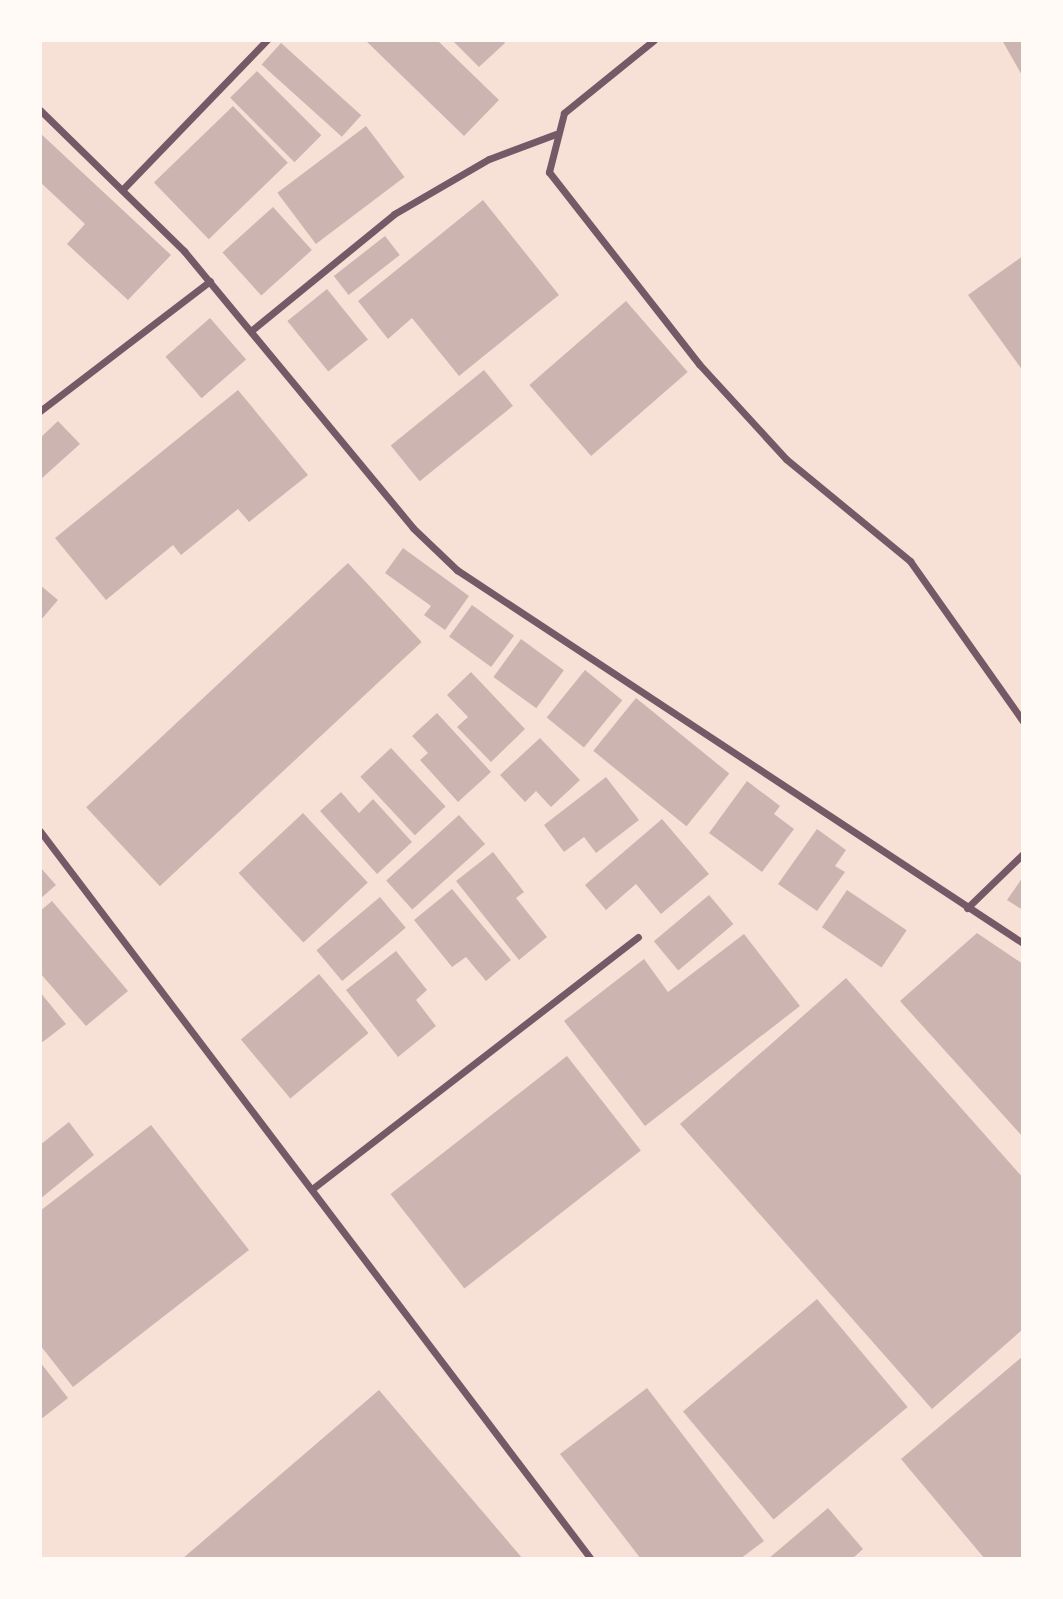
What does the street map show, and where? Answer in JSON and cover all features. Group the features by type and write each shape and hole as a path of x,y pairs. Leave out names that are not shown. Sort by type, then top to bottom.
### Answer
{"street":[{"path":"122,190 267,40"},
{"path":"654,40 564,113 556,134 549,172 699,364 786,459 910,561 1023,721"},
{"path":"40,110 211,281 413,528 457,570 1023,943"},
{"path":"253,330 394,214 489,159 556,134"},
{"path":"40,411 211,281"},
{"path":"40,831 591,1559"},
{"path":"967,908 1023,854"},
{"path":"312,1189 638,937"}],"building":[{"path":"365,40 437,40 499,100 464,136"},
{"path":"452,40 502,40 505,43 479,67"},
{"path":"1002,40 1023,40 1023,77"},
{"path":"281,43 361,115 342,137 262,65"},
{"path":"257,71 321,135 294,162 230,98"},
{"path":"233,106 288,163 209,239 154,182"},
{"path":"366,126 405,177 316,244 277,193"},
{"path":"40,133 171,255 128,300 67,244 85,224 40,182"},
{"path":"483,200 559,295 459,376 412,318 388,339 358,301"},
{"path":"273,207 312,250 261,296 222,253"},
{"path":"385,236 400,255 349,295 334,276"},
{"path":"1023,256 1023,371 968,295"},
{"path":"327,289 368,340 328,372 287,321"},
{"path":"626,301 688,372 591,456 529,385"},
{"path":"210,318 246,360 202,398 165,357"},
{"path":"484,370 513,406 420,481 391,446"},
{"path":"238,390 308,475 249,522 238,509 181,555 173,545 106,600 55,538"},
{"path":"58,421 80,444 41,479 40,438"},
{"path":"403,548 469,596 445,630 424,615 431,606 385,573"},
{"path":"348,563 422,642 160,886 86,807"},
{"path":"40,585 58,600 40,621"},
{"path":"472,605 514,636 491,667 449,637"},
{"path":"521,639 564,670 536,708 493,677"},
{"path":"585,670 622,700 584,748 547,717"},
{"path":"471,672 525,729 491,762 457,727 468,717 447,695"},
{"path":"636,698 729,774 686,826 593,751"},
{"path":"437,713 491,772 458,802 420,760 428,753 412,736"},
{"path":"540,738 580,780 551,807 536,791 525,802 500,775"},
{"path":"391,748 446,807 415,835 360,777"},
{"path":"606,777 639,820 596,853 584,837 564,852 544,825"},
{"path":"747,781 780,806 774,814 794,829 762,872 709,833"},
{"path":"341,792 359,813 373,799 412,842 377,874 320,811"},
{"path":"303,813 368,882 303,942 239,873"},
{"path":"459,815 485,844 412,910 386,881"},
{"path":"662,819 709,874 661,914 636,884 606,910 585,885"},
{"path":"817,829 846,850 835,866 845,872 817,911 778,884"},
{"path":"493,852 524,892 516,898 547,937 519,960 456,881"},
{"path":"40,867 56,885 40,899"},
{"path":"1023,877 1023,910 1007,900"},
{"path":"452,889 511,960 486,981 466,957 452,967 414,920"},
{"path":"847,890 907,930 882,968 822,927"},
{"path":"709,895 733,924 678,970 654,941"},
{"path":"380,897 406,928 342,981 316,950"},
{"path":"52,901 128,991 86,1026 40,973 40,911"},
{"path":"977,933 1023,964 1023,1137 900,1001"},
{"path":"744,934 800,1006 645,1126 564,1021 644,959 668,992"},
{"path":"396,951 427,990 416,1000 436,1026 398,1057 346,990"},
{"path":"319,974 368,1033 290,1099 241,1040"},
{"path":"846,978 1023,1178 1023,1329 932,1409 680,1124"},
{"path":"40,992 66,1024 40,1044"},
{"path":"567,1056 641,1151 464,1288 390,1194"},
{"path":"69,1122 94,1155 40,1199 40,1145"},
{"path":"151,1125 249,1250 73,1387 40,1345 40,1211"},
{"path":"817,1299 908,1407 774,1520 683,1411"},
{"path":"1023,1356 1023,1559 985,1559 901,1459"},
{"path":"40,1362 68,1398 40,1420"},
{"path":"647,1388 764,1541 740,1559 641,1559 560,1454"},
{"path":"379,1390 523,1559 182,1559"},
{"path":"828,1508 863,1549 852,1559 768,1559"}]}
